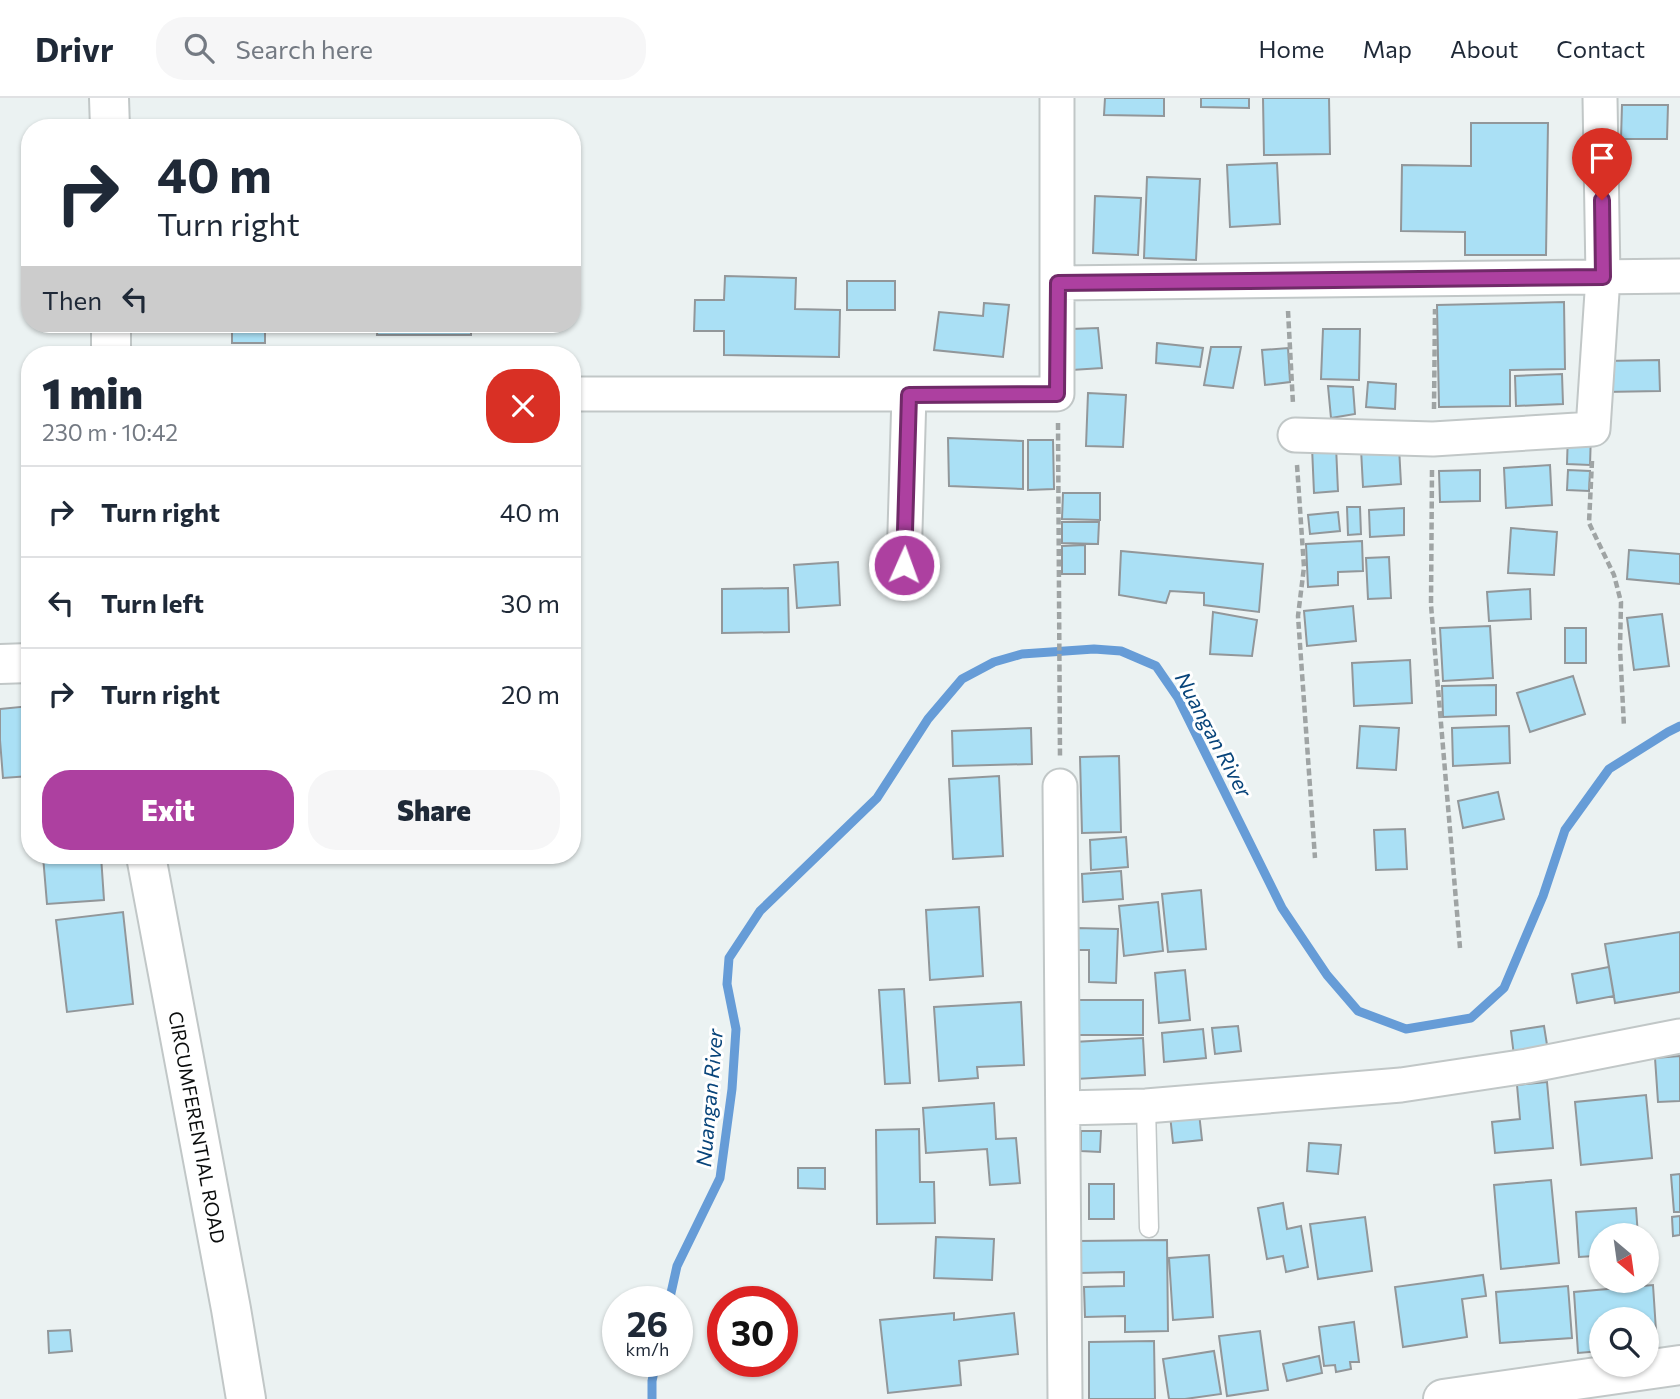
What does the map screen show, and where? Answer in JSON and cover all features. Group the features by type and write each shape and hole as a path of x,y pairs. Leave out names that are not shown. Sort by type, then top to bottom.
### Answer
{"street":[{"path":"109,98 110,119"},
{"path":"581,394 1057,394 1057,98"},
{"path":"1295,435 1433,439 1593,429 1603,277 1600,98"},
{"path":"1058,283 1680,276"},
{"path":"904,565 909,395"},
{"path":"0,664 21,663"},
{"path":"1060,786 1065,1399"},
{"name":"CIRCUMFERENTIAL ROAD","path":"148,864 246,1399"},
{"path":"1063,1108 1146,1106 1401,1086 1527,1066 1680,1036"},
{"path":"1443,1399 1680,1365"}],"lane":[{"path":"1146,1106 1149,1228"}],"path":[{"path":"1436,278 1432,605 1460,948"},
{"path":"1286,279 1304,567 1298,615 1315,858"},
{"path":"1057,394 1060,786"},
{"path":"1593,429 1589,523 1614,575 1621,602 1620,648 1624,727"}],"building":[{"path":"1105,98 1164,98 1164,116 1104,115"},
{"path":"1201,98 1249,98 1249,108 1201,107"},
{"path":"1263,98 1329,98 1330,154 1264,155"},
{"path":"1622,105 1668,105 1667,139 1621,139"},
{"path":"1471,123 1548,123 1546,255 1465,255 1465,232 1401,231 1402,165 1471,166"},
{"path":"1277,163 1280,224 1230,227 1227,165"},
{"path":"1147,177 1200,179 1196,260 1144,258"},
{"path":"1095,196 1141,198 1138,255 1093,253"},
{"path":"725,276 796,278 795,309 840,310 839,357 724,355 724,331 694,331 695,300 724,300"},
{"path":"847,281 895,281 895,310 847,310"},
{"path":"1564,302 1565,369 1510,370 1510,406 1439,407 1437,305"},
{"path":"984,303 1009,305 1003,357 934,350 939,312 983,316"},
{"path":"1098,328 1102,368 1072,370 1071,329"},
{"path":"1323,329 1360,329 1359,380 1321,379"},
{"path":"232,333 265,333 265,343 232,343"},
{"path":"377,333 471,333 471,335"},
{"path":"1157,343 1203,348 1200,367 1156,363"},
{"path":"1211,347 1241,347 1233,388 1204,385"},
{"path":"1288,348 1290,382 1265,385 1262,350"},
{"path":"1659,360 1660,391 1604,392 1604,361"},
{"path":"1562,374 1563,404 1516,406 1515,376"},
{"path":"1368,382 1396,384 1395,409 1366,407"},
{"path":"1328,386 1353,387 1355,414 1331,418"},
{"path":"1088,393 1126,395 1123,447 1086,446"},
{"path":"1568,432 1591,433 1590,465 1567,464"},
{"path":"948,438 1023,441 1023,489 949,486"},
{"path":"1028,440 1053,440 1054,489 1028,490"},
{"path":"1336,446 1338,491 1314,493 1312,447"},
{"path":"1399,447 1401,484 1363,487 1361,449"},
{"path":"1550,465 1552,505 1506,508 1504,468"},
{"path":"1480,470 1480,501 1440,502 1439,471"},
{"path":"1568,470 1590,471 1589,491 1567,490"},
{"path":"1063,493 1100,493 1100,520 1062,519"},
{"path":"1347,507 1360,507 1361,534 1348,535"},
{"path":"1404,508 1404,535 1370,537 1369,510"},
{"path":"1338,512 1340,531 1310,534 1308,515"},
{"path":"1062,522 1099,522 1098,544 1062,543"},
{"path":"1511,528 1557,532 1554,575 1508,573"},
{"path":"1362,541 1363,571 1338,572 1338,585 1308,587 1306,544"},
{"path":"1085,545 1085,574 1062,574 1062,546"},
{"path":"1629,550 1680,554 1680,584 1627,579"},
{"path":"1121,551 1263,564 1259,612 1204,605 1204,593 1170,591 1166,603 1119,595"},
{"path":"1389,557 1391,598 1368,599 1366,558"},
{"path":"838,562 840,605 797,608 794,565"},
{"path":"788,588 789,632 722,633 722,589"},
{"path":"1530,589 1531,619 1489,621 1487,592"},
{"path":"1353,606 1356,641 1307,646 1304,611"},
{"path":"1213,612 1257,620 1252,656 1210,654"},
{"path":"1662,614 1669,666 1634,670 1627,618"},
{"path":"1490,626 1493,678 1443,681 1440,628"},
{"path":"1565,628 1586,628 1586,663 1565,663"},
{"path":"1410,660 1412,703 1354,706 1352,663"},
{"path":"1573,676 1585,714 1530,732 1517,693"},
{"path":"1496,685 1496,715 1443,717 1442,686"},
{"path":"21,707 21,777 3,778 0,709"},
{"path":"1360,726 1399,728 1396,770 1357,768"},
{"path":"1509,726 1510,763 1453,766 1452,728"},
{"path":"1031,728 1032,764 953,766 952,731"},
{"path":"1119,756 1121,832 1082,833 1080,757"},
{"path":"999,776 1003,856 953,859 949,779"},
{"path":"1498,792 1504,819 1463,828 1458,801"},
{"path":"1405,829 1407,869 1376,870 1374,830"},
{"path":"1126,837 1128,867 1091,870 1090,840"},
{"path":"44,864 102,864 104,900 47,904"},
{"path":"1121,871 1123,899 1083,902 1082,874"},
{"path":"1201,890 1206,949 1168,952 1162,894"},
{"path":"1158,902 1163,951 1124,956 1119,906"},
{"path":"979,907 983,976 930,980 926,910"},
{"path":"123,912 133,1004 67,1012 56,920"},
{"path":"1076,928 1118,929 1116,983 1089,982 1089,950 1075,950"},
{"path":"1680,932 1680,992 1615,1003 1605,944"},
{"path":"1609,967 1614,996 1577,1003 1572,974"},
{"path":"1185,970 1190,1020 1159,1023 1155,973"},
{"path":"904,989 910,1083 885,1084 879,990"},
{"path":"1079,1000 1143,1000 1143,1035 1079,1035"},
{"path":"1021,1002 1024,1065 977,1067 978,1078 939,1081 934,1007"},
{"path":"1238,1026 1241,1051 1215,1054 1212,1028"},
{"path":"1544,1026 1548,1051 1514,1056 1511,1031"},
{"path":"1203,1029 1206,1058 1164,1062 1162,1033"},
{"path":"1143,1038 1145,1075 1076,1079 1074,1042"},
{"path":"1680,1056 1680,1101 1658,1102 1655,1058"},
{"path":"1547,1082 1553,1148 1495,1153 1492,1122 1520,1119 1517,1085"},
{"path":"1646,1095 1652,1158 1581,1165 1575,1102"},
{"path":"994,1103 996,1139 1016,1138 1020,1183 990,1185 987,1149 926,1153 923,1108"},
{"path":"1199,1113 1202,1140 1173,1143 1170,1115"},
{"path":"919,1129 920,1182 934,1182 935,1223 877,1224 876,1130"},
{"path":"1081,1131 1101,1131 1100,1152 1081,1151"},
{"path":"1309,1143 1341,1145 1338,1174 1307,1171"},
{"path":"798,1168 825,1168 825,1189 798,1188"},
{"path":"1680,1174 1680,1212 1674,1212 1671,1175"},
{"path":"1551,1180 1559,1263 1501,1269 1494,1185"},
{"path":"1089,1184 1114,1184 1114,1219 1089,1219"},
{"path":"1283,1203 1287,1229 1301,1226 1308,1267 1286,1272 1283,1256 1267,1259 1258,1208"},
{"path":"1636,1208 1637,1223 1589,1223 1589,1256 1579,1257 1576,1212"},
{"path":"1680,1216 1680,1235 1673,1236 1672,1217"},
{"path":"1365,1217 1372,1271 1318,1279 1310,1224"},
{"path":"936,1237 994,1239 992,1280 934,1278"},
{"path":"1167,1240 1168,1331 1125,1332 1125,1316 1085,1317 1084,1287 1124,1286 1124,1272 1079,1273 1078,1241"},
{"path":"1209,1255 1213,1317 1173,1320 1169,1258"},
{"path":"1483,1275 1486,1296 1462,1299 1467,1337 1403,1347 1395,1287"},
{"path":"1568,1286 1572,1338 1500,1343 1496,1292"},
{"path":"1574,1292 1654,1293 1654,1307 1589,1307 1589,1352 1578,1353"},
{"path":"954,1313 954,1320 1014,1313 1018,1354 959,1361 961,1385 888,1393 880,1320"},
{"path":"1354,1322 1359,1362 1350,1362 1351,1369 1336,1372 1335,1365 1324,1366 1319,1327"},
{"path":"70,1330 72,1351 49,1353 48,1331"},
{"path":"1260,1331 1268,1390 1227,1396 1219,1336"},
{"path":"1154,1341 1155,1399 1089,1399 1089,1342"},
{"path":"1214,1351 1221,1394 1169,1399 1163,1359"},
{"path":"1319,1356 1322,1373 1287,1381 1283,1364"}],"waterway":[{"name":"Nuangan River","path":"673,1286 677,1266 720,1178 732,1089 736,1029 727,984 729,958 760,911 877,798 928,719 962,679 994,662 1022,654 1094,649 1121,651 1156,666 1178,698 1282,908 1327,975 1358,1011 1406,1029 1471,1018 1504,988 1543,896 1565,830 1609,769 1680,726"},
{"name":"Nuangan River","path":"652,1399 653,1377"}],"route":[{"path":"904,565 909,395 1057,394 1058,283 1603,277 1602,200"}]}
